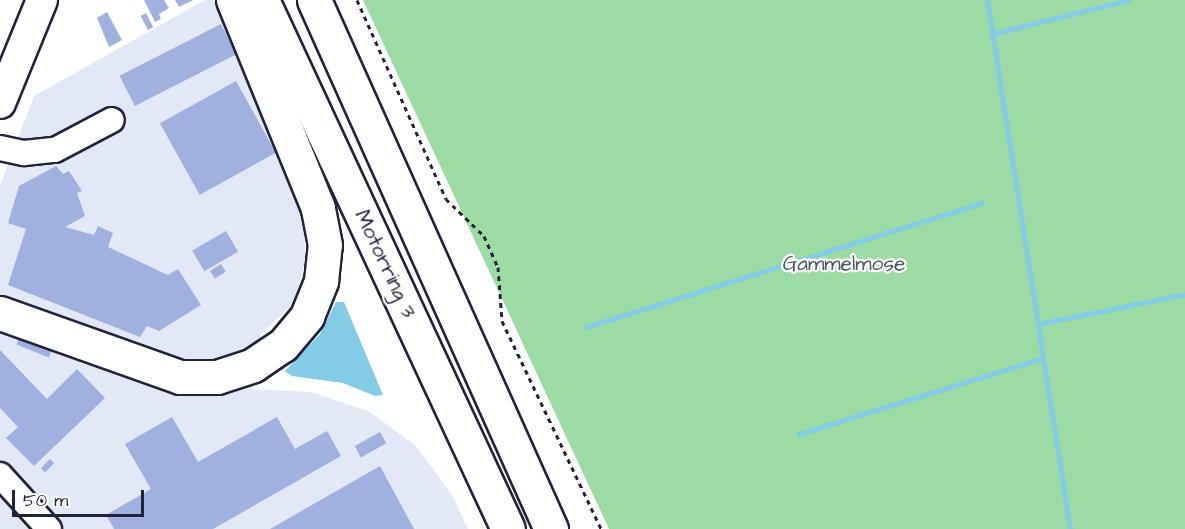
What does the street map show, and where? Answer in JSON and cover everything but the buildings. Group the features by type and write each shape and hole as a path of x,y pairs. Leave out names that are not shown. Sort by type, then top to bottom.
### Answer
{"highway":[{"path":"0,313 180,377 218,377 253,365 283,345 307,316 321,282 325,244 318,208 233,0"},
{"name":"Motorring 3","path":"262,0 508,529"},
{"name":"Motorring 3","path":"314,0 551,529"}],"main road":[{"path":"0,103 42,0"}],"street":[{"path":"0,148 24,153 55,150 112,120"},
{"path":"0,475 49,529"}],"path":[{"path":"357,0 446,199 484,236 498,267 502,321 601,529"}],"shaded area":[{"path":"205,0 214,0 304,213 305,261 294,303 261,334 251,389 311,392 370,412 416,446 452,495 468,529 0,529 0,186 34,96"}],"green space":[{"name":"Gammelmose","path":"363,0 1185,0 1185,529 609,529"}],"water":[{"path":"336,302 344,302 383,395 375,396 343,383 292,376 285,371 320,334"}],"waterway":[{"path":"987,0 1070,529"},
{"path":"992,34 1128,0"},
{"path":"586,327 982,203"},
{"path":"1038,324 1185,294"},
{"path":"799,434 1043,358"}]}
